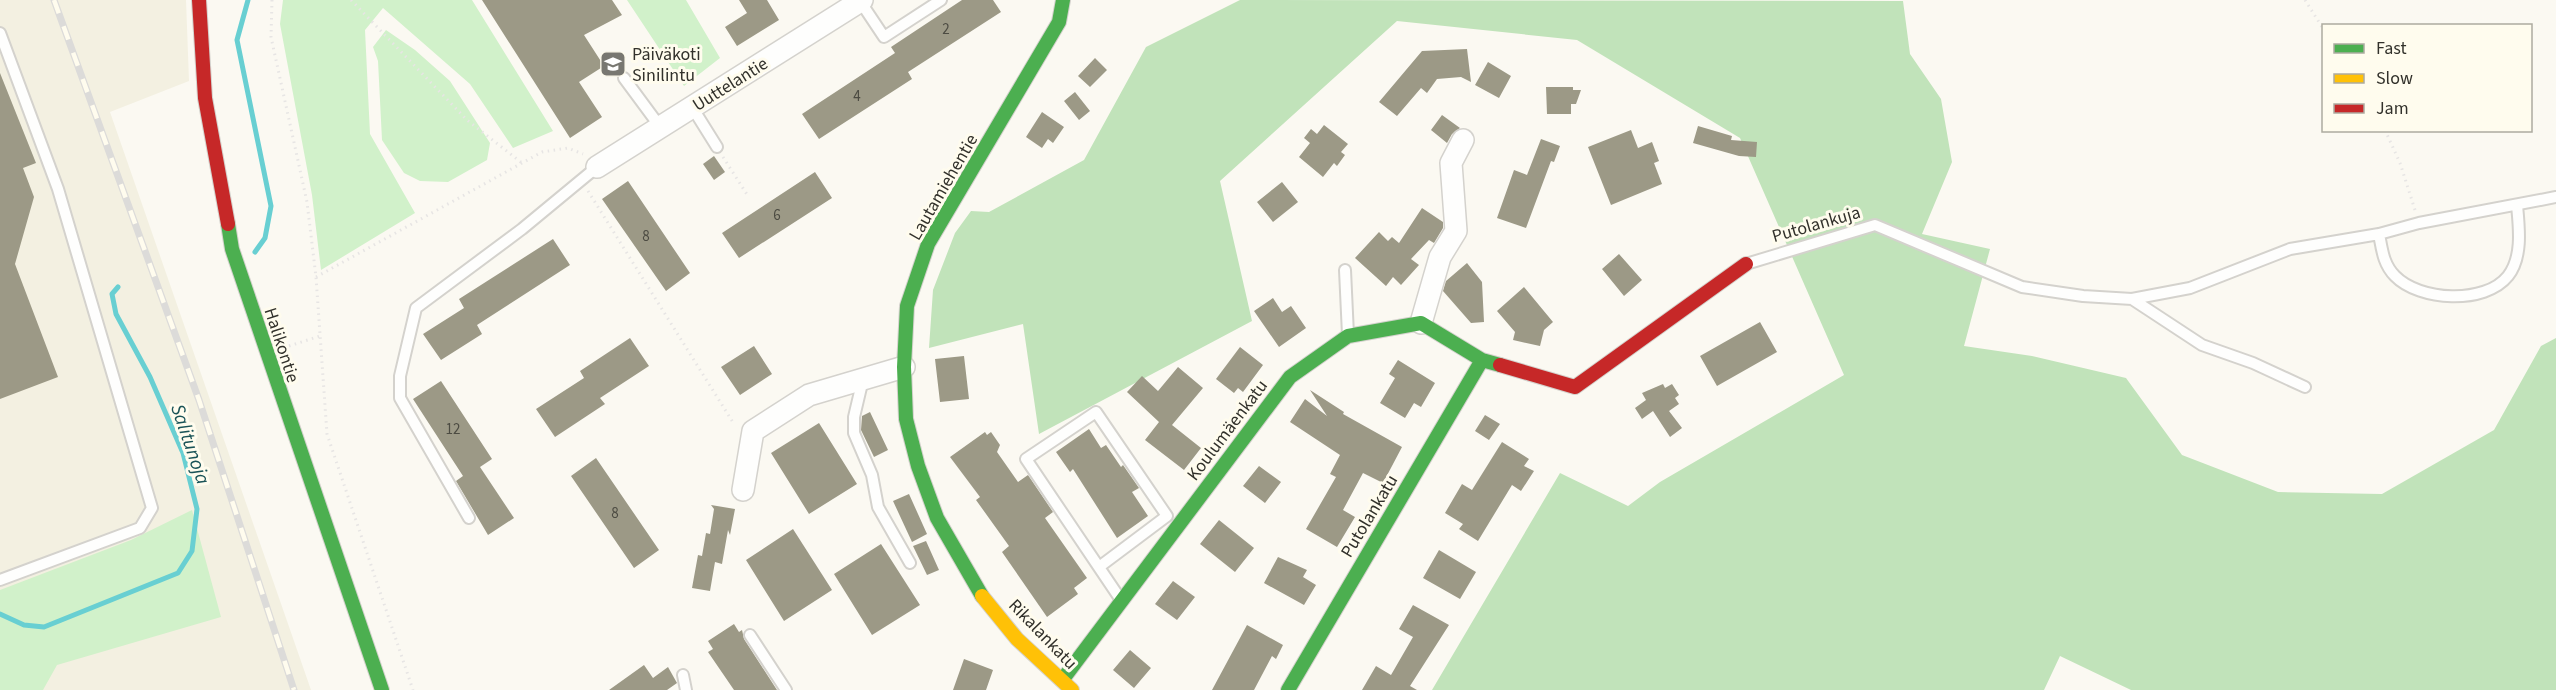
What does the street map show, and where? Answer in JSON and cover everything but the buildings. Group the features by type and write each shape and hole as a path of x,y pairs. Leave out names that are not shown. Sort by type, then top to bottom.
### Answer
{"street":[{"name":"Halikontie","path":"199,0 205,98 232,249 382,690"},
{"name":"Lautamiehentie","path":"989,604 975,587 937,518 918,466 906,419 904,367 907,306 928,244 1059,22 1063,0"},
{"name":"Uuttelantie","path":"597,166 861,1"},
{"path":"1463,140 1451,163 1456,231 1440,257 1421,323 1482,360"},
{"name":"Putolankuja","path":"1482,360 1575,387 1746,264"},
{"name":"Koulumäenkatu","path":"1067,685 1121,600 1290,377 1348,336 1421,323"},
{"name":"Putolankatu","path":"1288,690 1482,360"},
{"path":"743,490 753,431 809,395 904,367"},
{"name":"Rikalankatu","path":"989,604 1017,639 1067,685"}],"lane":[{"path":"861,1 884,37 928,3 941,0"},
{"path":"0,33 58,189 152,508 140,528 0,580"},
{"path":"624,78 661,128"},
{"path":"692,107 717,147"},
{"path":"469,518 400,399 400,376 416,308 522,229 597,166"},
{"name":"Putolankuja","path":"1746,264 1875,225 2022,287 2084,296 2132,299 2190,288 2290,249 2379,234 2419,223 2556,196"},
{"path":"2379,234 2384,261 2395,277 2433,296 2459,297 2494,288 2508,276 2516,261 2519,231 2517,205"},
{"path":"1345,270 1348,336"},
{"path":"2132,299 2202,345 2253,363 2305,387"},
{"path":"863,378 854,417 854,433 872,475 878,507 910,562"},
{"path":"1099,567 1167,516 1096,412 1026,459 1121,600"},
{"path":"750,635 786,690"},
{"path":"683,675 686,690"}],"path":[{"path":"273,0 271,37 307,202 316,277 327,434 413,690"},
{"path":"351,0 467,120 522,163"},
{"path":"2305,0 2322,27"},
{"path":"2386,132 2410,190 2419,223"},
{"path":"717,147 748,196"},
{"path":"316,277 542,152 568,148 583,154 597,166 587,187 588,195 741,435 748,450"},
{"path":"281,348 320,336"}],"shaded area":[{"path":"0,0 186,0 189,81 110,112 311,690 0,690"}],"green space":[{"path":"283,0 472,0 553,131 513,148 470,84 383,8 365,30 370,134 415,213 321,270 312,195 280,24"},
{"path":"627,0 686,0 720,58 684,86"},
{"path":"1240,0 1903,1 1910,54 1941,99 1952,162 1922,234 1990,249 1964,346 2032,356 2126,378 2182,455 2278,492 2382,494 2494,430 2541,346 2556,338 2556,690 2131,690 2060,656 2044,690 1432,690 1560,473 1628,506 1660,482 1844,375 1740,138 1577,40 1397,21 1220,181 1252,321 1039,434 1023,324 929,348 933,290 955,233 971,211 989,212 1084,160 1146,47"},
{"path":"386,30 415,50 450,81 490,143 487,160 448,182 420,181 404,173 382,140 378,61 373,47"},
{"path":"192,510 221,617 57,665 43,690 0,690 0,590 131,540"}],"waterway":[{"name":"Salitunoja","path":"248,0 237,40 271,206 265,238 255,252"},
{"name":"Salitunoja","path":"0,614 24,625 44,627 178,573 192,551 197,509 183,453 150,377 116,314 112,294 118,287"}],"railway":[{"path":"54,0 199,400 294,690"}],"traffic: fast":[{"path":"982,596 937,518 918,466 906,419 904,367 907,306 928,244 1059,22 1063,0"},
{"path":"228,224 232,249 382,690"},
{"path":"1063,679 1290,377 1348,336 1421,323 1482,360 1500,365"},
{"path":"1288,690 1482,360"}],"traffic: slow":[{"path":"982,596 1017,639 1072,690"}],"traffic: jam":[{"path":"199,0 205,98 228,224"},
{"path":"1500,365 1575,387 1746,264"}],"place":[{"name":"Päiväkoti Sinilintu","path":"613,64"}]}
